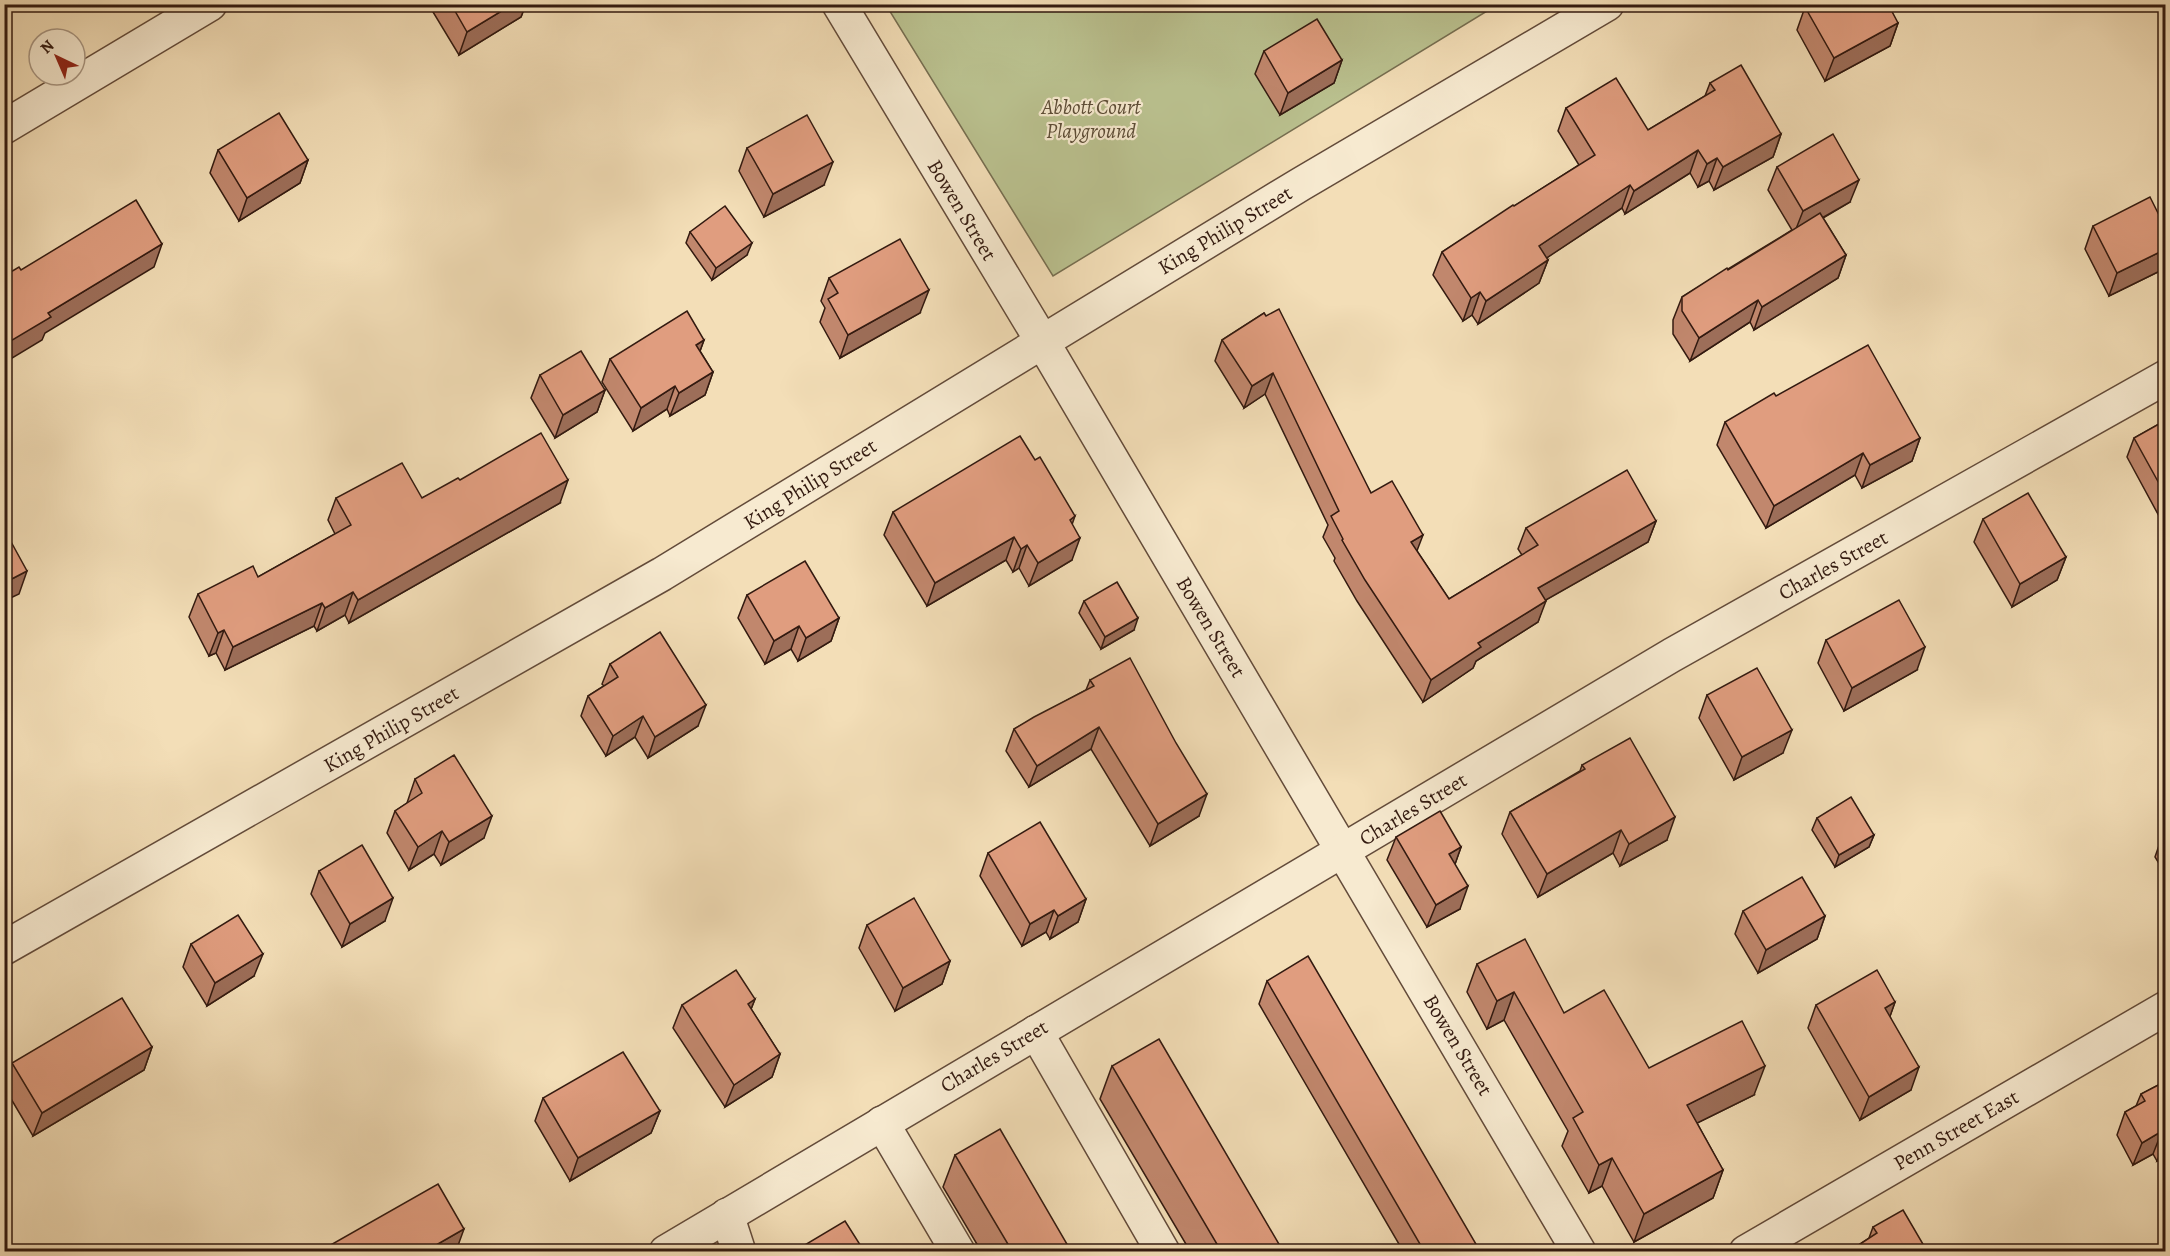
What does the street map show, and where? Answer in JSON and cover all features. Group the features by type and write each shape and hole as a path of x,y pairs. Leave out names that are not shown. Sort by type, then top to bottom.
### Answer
{"street":[{"path":"4,127 210,4"},
{"name":"Bowen Street","path":"839,4 1042,342 1579,1251"},
{"name":"King Philip Street","path":"4,948 652,580 1301,184 1607,4"},
{"name":"Charles Street","path":"666,1251 1672,655 2166,377"},
{"name":"Penn Street East","path":"1746,1251 2166,1008"},
{"path":"1036,1032 1163,1251"},
{"path":"882,1123 958,1251"},
{"path":"727,1215 739,1251"}],"green space":[{"name":"Abbott Court Playground","path":"886,5 1497,5 1053,276"}],"building":[{"path":"451,4 513,4 467,32"},
{"path":"1810,4 1888,4 1898,23 1834,58 1805,7"},
{"path":"1317,19 1342,60 1288,93 1264,51"},
{"path":"1741,65 1781,134 1723,167 1717,158 1707,164 1698,150 1634,191 1630,185 1539,246 1548,260 1486,301 1480,292 1471,298 1442,252 1595,155 1566,108 1616,78 1648,130 1715,90 1710,83"},
{"path":"279,113 308,160 247,198 218,150"},
{"path":"807,115 833,162 773,194 747,148"},
{"path":"1833,134 1859,180 1803,211 1777,167"},
{"path":"2150,197 2166,224 2166,249 2117,273 2093,226"},
{"path":"136,200 162,244 48,313 51,317 4,345 4,276 19,267 21,270"},
{"path":"725,206 752,243 716,268 690,232"},
{"path":"1820,213 1846,255 1762,307 1758,300 1699,338 1682,311 1682,297"},
{"path":"900,239 929,290 848,335 828,299 838,293 829,278"},
{"path":"1279,309 1371,493 1392,481 1423,535 1411,542 1449,599 1538,545 1526,528 1627,470 1656,521 1538,588 1546,601 1478,643 1481,647 1431,680 1365,580 1342,540 1331,516 1339,511 1273,373 1252,386 1222,340 1264,313 1266,316"},
{"path":"687,311 704,340 696,345 713,372 679,393 675,386 641,408 610,359"},
{"path":"1868,345 1920,438 1870,465 1863,453 1774,506 1725,422 1774,393 1776,396"},
{"path":"581,351 605,390 563,415 540,375"},
{"path":"2166,420 2166,496 2134,438"},
{"path":"541,433 568,480 358,600 353,592 325,608 322,603 233,647 224,630 218,633 198,594 253,566 258,577 351,525 336,498 402,463 422,498 458,478 460,480"},
{"path":"1020,436 1035,460 1040,457 1075,516 1070,520 1080,538 1038,563 1027,545 1021,549 1014,537 935,583 893,512"},
{"path":"2028,493 2066,557 2020,584 1983,519"},
{"path":"4,529 27,571 4,583"},
{"path":"805,561 839,618 806,638 799,626 774,641 747,595"},
{"path":"1117,582 1138,618 1105,637 1084,601"},
{"path":"1899,600 1925,647 1852,688 1826,640"},
{"path":"660,632 706,705 655,737 643,716 613,736 588,696 618,677 610,664"},
{"path":"1130,658 1176,743 1207,794 1158,824 1099,727 1037,766 1014,729 1094,686 1090,680"},
{"path":"1757,668 1792,730 1742,757 1707,695"},
{"path":"1630,738 1675,817 1629,844 1621,830 1547,874 1510,812 1585,769 1582,765"},
{"path":"454,755 492,816 449,842 442,831 418,847 395,811 422,793 415,779"},
{"path":"1851,797 1874,835 1839,855 1817,818"},
{"path":"1440,811 1461,847 1449,854 1468,886 1436,905 1396,837"},
{"path":"1040,822 1086,899 1058,916 1054,910 1030,924 988,853"},
{"path":"362,845 393,898 350,924 319,871"},
{"path":"1802,877 1825,916 1766,950 1743,911"},
{"path":"914,898 950,961 903,988 867,925"},
{"path":"238,915 263,954 215,983 191,944"},
{"path":"1525,939 1564,1013 1604,990 1649,1068 1742,1021 1765,1066 1687,1105 1723,1170 1644,1214 1612,1158 1599,1165 1573,1118 1583,1112 1514,992 1497,1001 1477,964"},
{"path":"1308,956 1480,1251 1424,1251 1267,981"},
{"path":"736,970 755,999 748,1004 780,1054 734,1085 682,1005"},
{"path":"1877,970 1895,1002 1885,1008 1919,1067 1869,1097 1816,1005"},
{"path":"122,998 152,1047 42,1113 12,1063"},
{"path":"1159,1039 1283,1251 1221,1251 1112,1066"},
{"path":"623,1052 660,1111 578,1158 543,1098"},
{"path":"2166,1081 2166,1138 2162,1131 2142,1143 2125,1112 2145,1101 2141,1094"},
{"path":"1000,1129 1071,1251 1012,1251 955,1155"},
{"path":"438,1184 464,1229 436,1245 440,1251 320,1251"},
{"path":"1903,1210 1927,1251 1860,1251 1857,1246 1877,1233 1873,1227"},
{"path":"845,1221 864,1251 799,1251 798,1249"}]}
